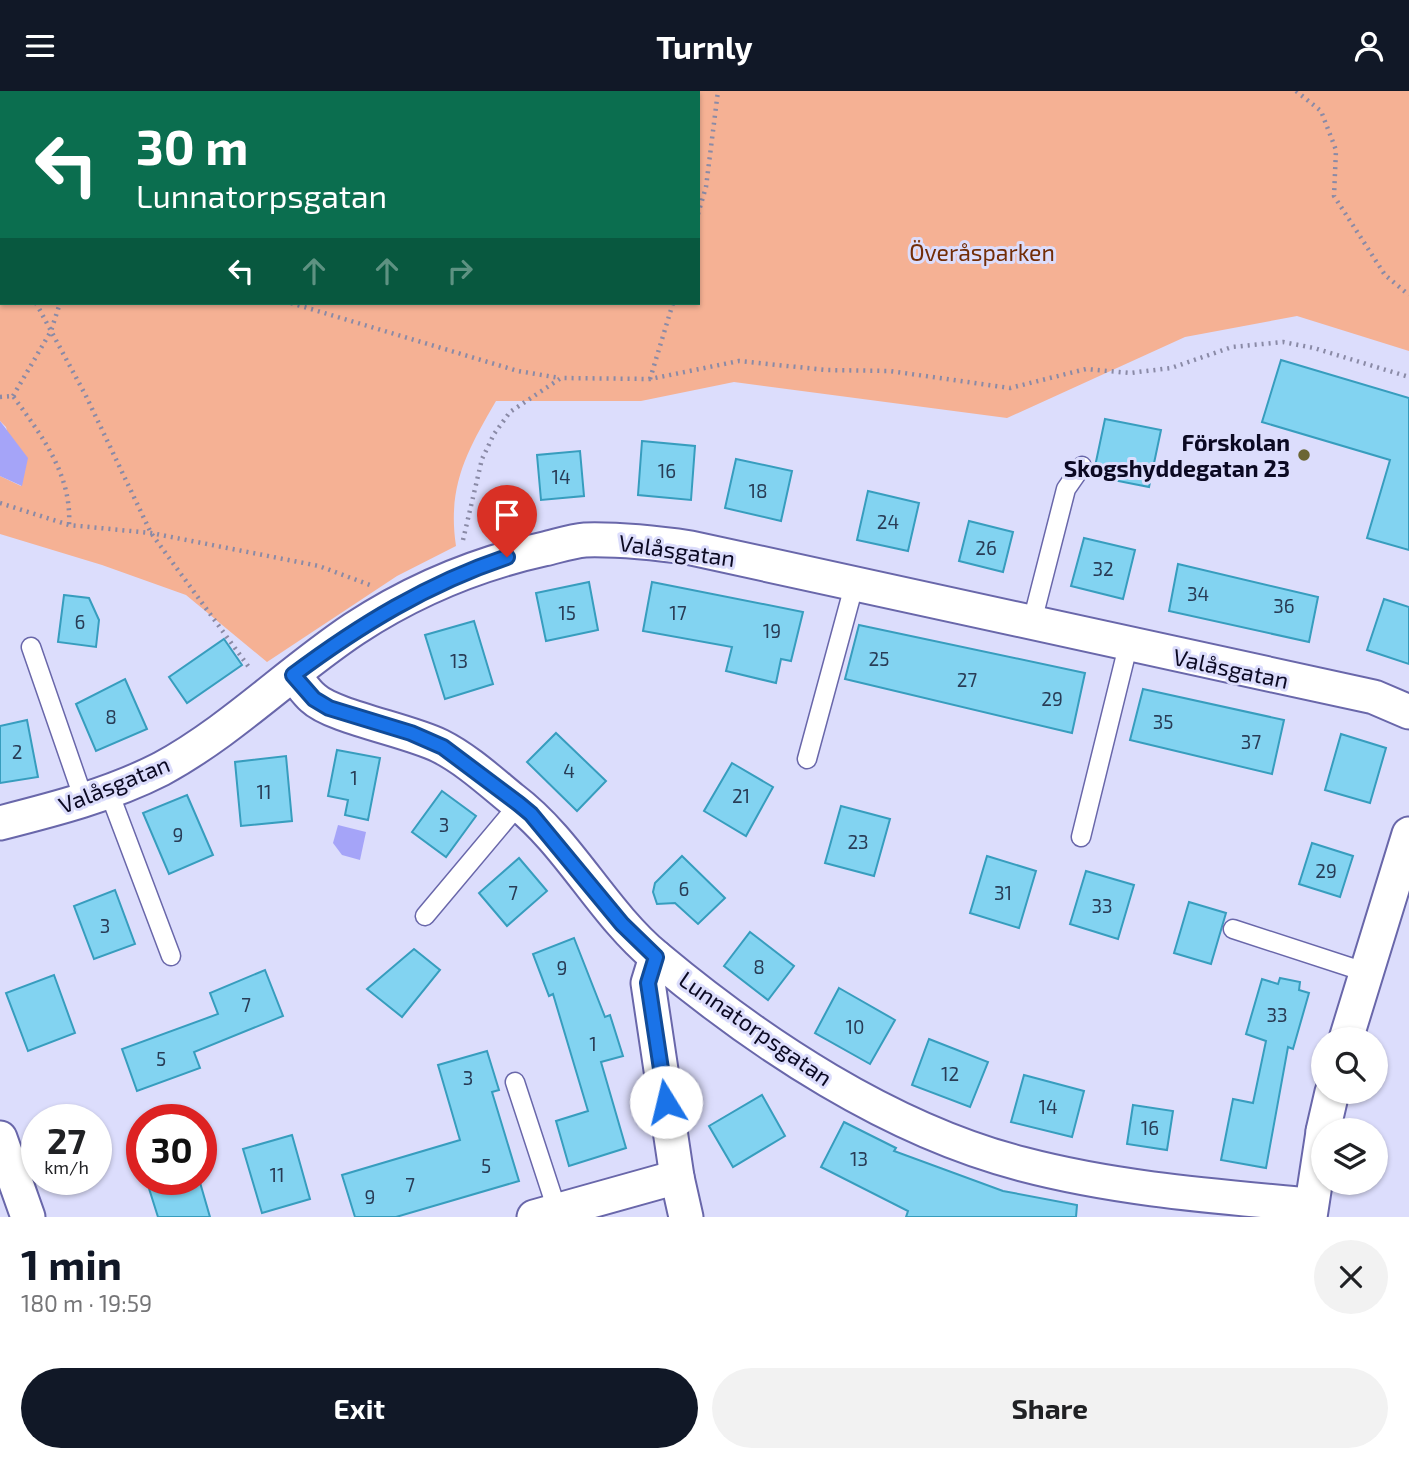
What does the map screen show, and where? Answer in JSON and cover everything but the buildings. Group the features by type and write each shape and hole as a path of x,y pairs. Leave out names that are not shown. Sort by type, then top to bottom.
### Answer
{"street":[{"name":"Valåsgatan","path":"0,823 96,796 160,769 219,733 354,629 392,607 471,569 507,557 582,540 636,541 691,548 855,582 1128,646 1374,697 1409,712"},
{"name":"Lunnatorpsgatan","path":"293,675 314,699 329,708 411,733 443,747 519,804 531,814 622,924 656,957 774,1045 839,1087 957,1141 1019,1163 1091,1180 1161,1192 1311,1211"},
{"path":"1349,1027 1409,834"},
{"path":"545,1214 679,1203 648,983 656,957"},
{"path":"0,1137 28,1217"}],"lane":[{"path":"1032,622 1066,489 1082,466"},
{"path":"807,759 855,582"},
{"path":"1081,837 1128,646"},
{"path":"31,647 96,796 171,956"},
{"path":"425,916 519,804"},
{"path":"1234,929 1365,972"},
{"path":"515,1082 545,1214"}],"path":[{"path":"700,207 706,187 718,91"},
{"path":"1296,91 1321,111 1336,150 1334,196 1385,275 1409,295"},
{"path":"37,305 151,533 252,671"},
{"path":"13,396 51,331 59,305"},
{"path":"298,305 518,371 561,378 650,379 739,361 826,370 890,371 1010,388 1086,369 1130,373 1171,368 1232,347 1283,342 1314,348 1409,377"},
{"path":"650,379 672,305"},
{"path":"471,569 462,545 482,459 494,434 510,412 561,378"},
{"path":"0,397 13,396"},
{"path":"13,396 48,443 67,488 70,504 69,525"},
{"path":"0,503 69,525 151,533 319,566 365,581 380,592 392,607"}],"green space":[{"name":"Överåsparken","path":"700,91 1409,91 1409,351 1297,316 1185,337 1007,418 734,382 641,401 496,401 468,453 457,487 454,505 456,546 397,576 267,662 186,595 102,565 0,534 0,476 21,486 6,427 0,421 0,305 700,305"}],"water":[{"path":"0,421 28,458 22,486 0,476"},
{"path":"338,825 366,832 360,860 342,855 333,843"}],"place":[{"name":"Förskolan Skogshyddegatan 23","path":"1304,455"}],"route":[{"path":"507,557 471,569 410,597 354,629 293,675 314,699 329,708 411,733 443,747 519,804 531,814 622,924 656,957 648,983 666,1102"}]}
